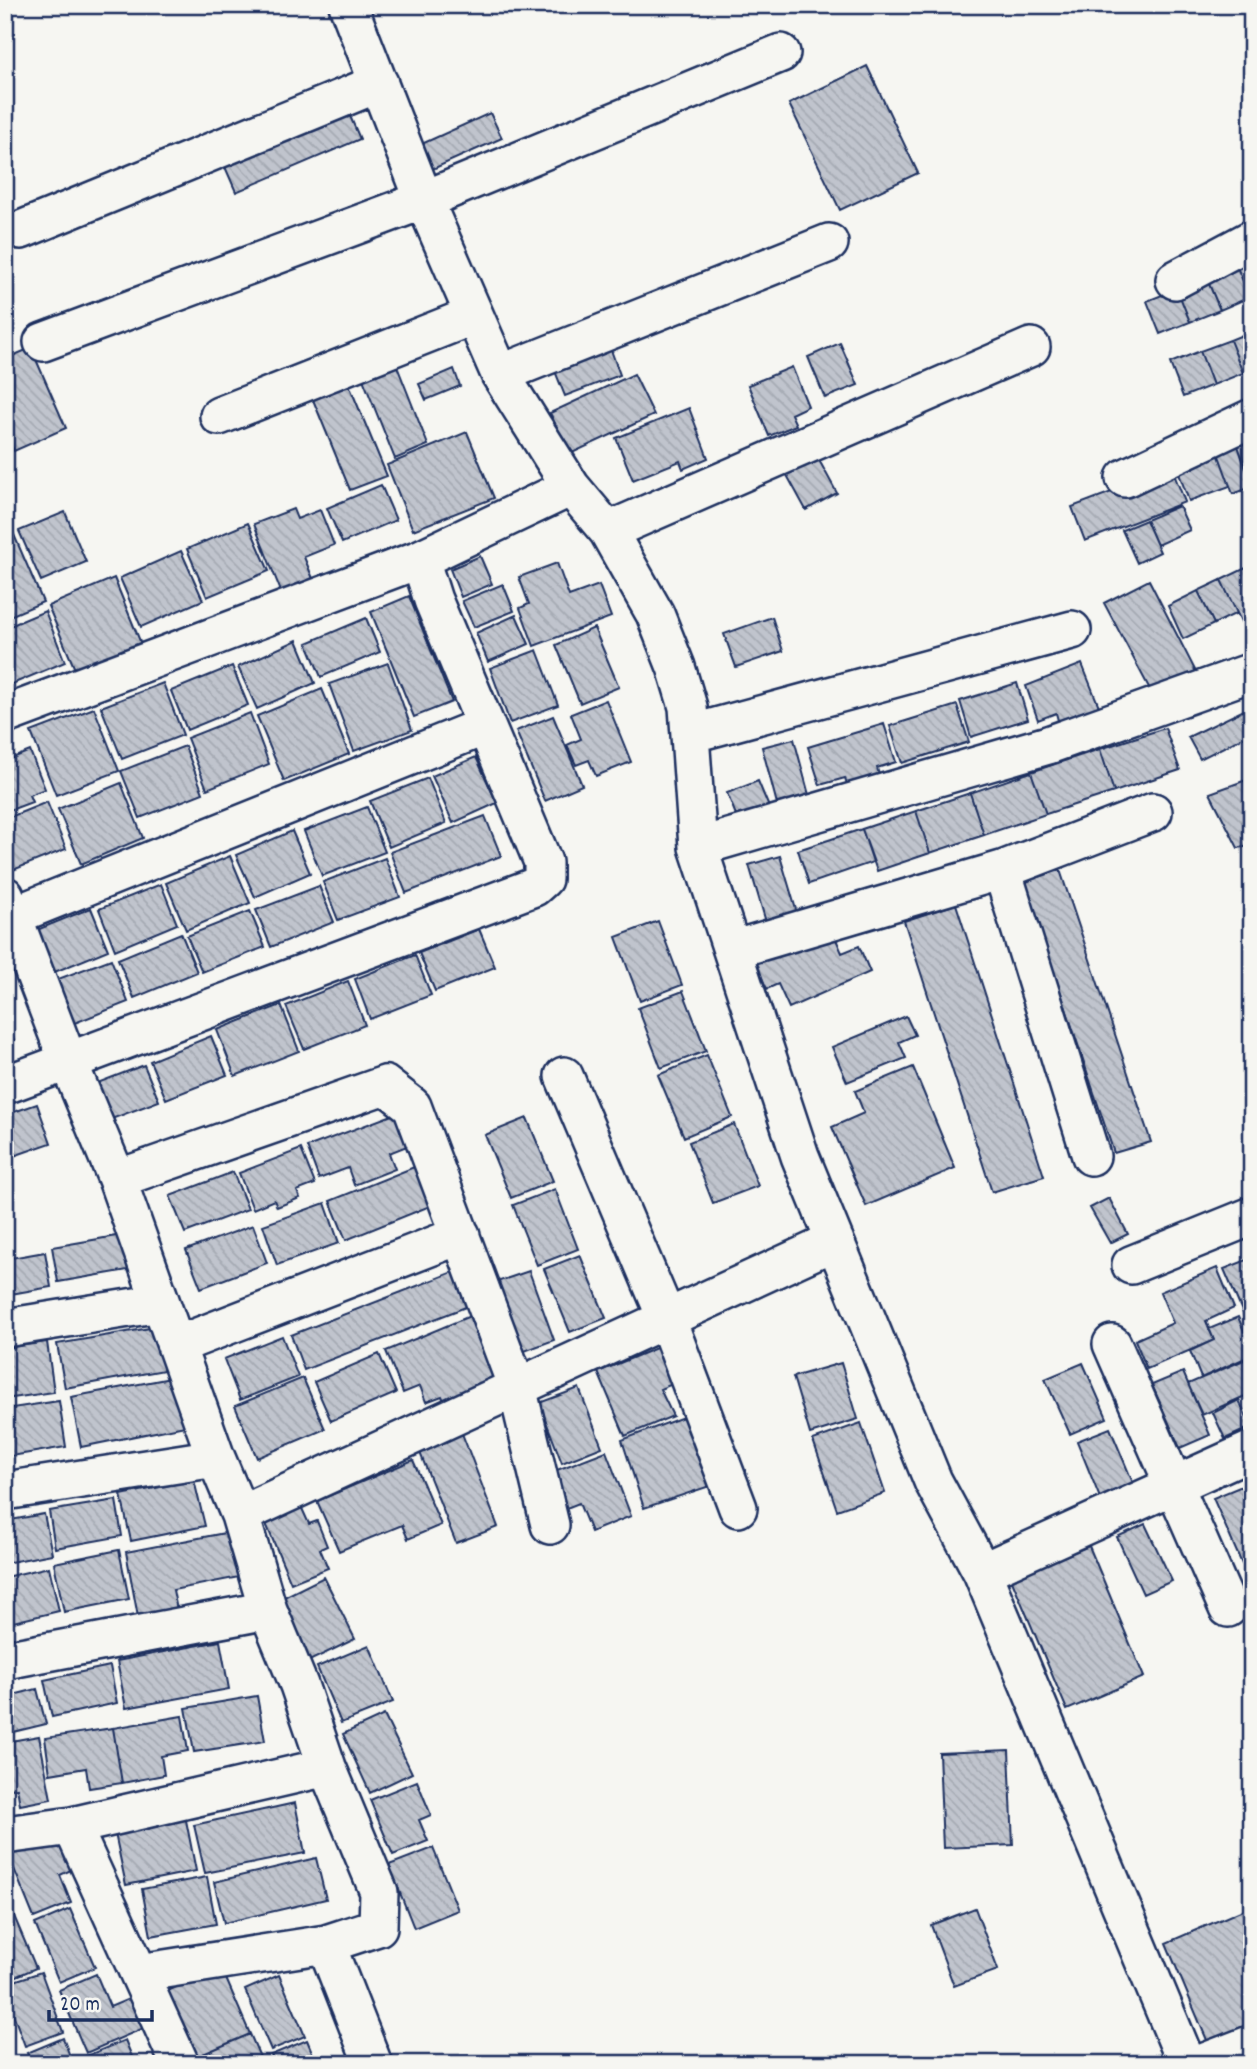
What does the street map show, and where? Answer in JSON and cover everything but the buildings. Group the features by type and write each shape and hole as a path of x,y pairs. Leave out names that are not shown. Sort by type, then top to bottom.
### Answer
{"street":[{"path":"348,5 424,200 472,316 500,374 571,487 608,531 655,614 688,707 698,847 800,1156 933,1481 982,1572 1187,2064"},
{"path":"43,342 424,200 781,53"},
{"path":"21,230 379,83"},
{"path":"1175,280 1252,239"},
{"path":"500,374 829,243"},
{"path":"219,416 472,316"},
{"path":"608,531 1031,347"},
{"path":"1125,478 1252,418"},
{"path":"5,715 420,559 571,487"},
{"path":"5,1085 534,887 543,879 543,862 433,600 420,559"},
{"path":"690,734 1072,630"},
{"path":"698,847 1048,745 1252,672"},
{"path":"139,1973 326,1944 378,1927 379,1892 327,1767 299,1685 268,1610 240,1515 216,1458 117,1179 8,910 485,726"},
{"path":"732,950 1002,870 1153,812"},
{"path":"1002,870 1091,1156"},
{"path":"564,1076 666,1317 738,1508"},
{"path":"117,1179 385,1085 412,1106 517,1387 550,1525"},
{"path":"1131,1265 1252,1216"},
{"path":"177,1345 461,1235"},
{"path":"240,1515 835,1241"},
{"path":"5,1328 160,1303"},
{"path":"1112,1343 1228,1608"},
{"path":"982,1572 1252,1450"},
{"path":"5,1491 216,1458"},
{"path":"5,1660 268,1610"},
{"path":"5,1835 72,1826 327,1767"},
{"path":"72,1826 180,2064"},
{"path":"326,1944 373,2064"},
{"path":"1200,2064 1252,2044"}]}
